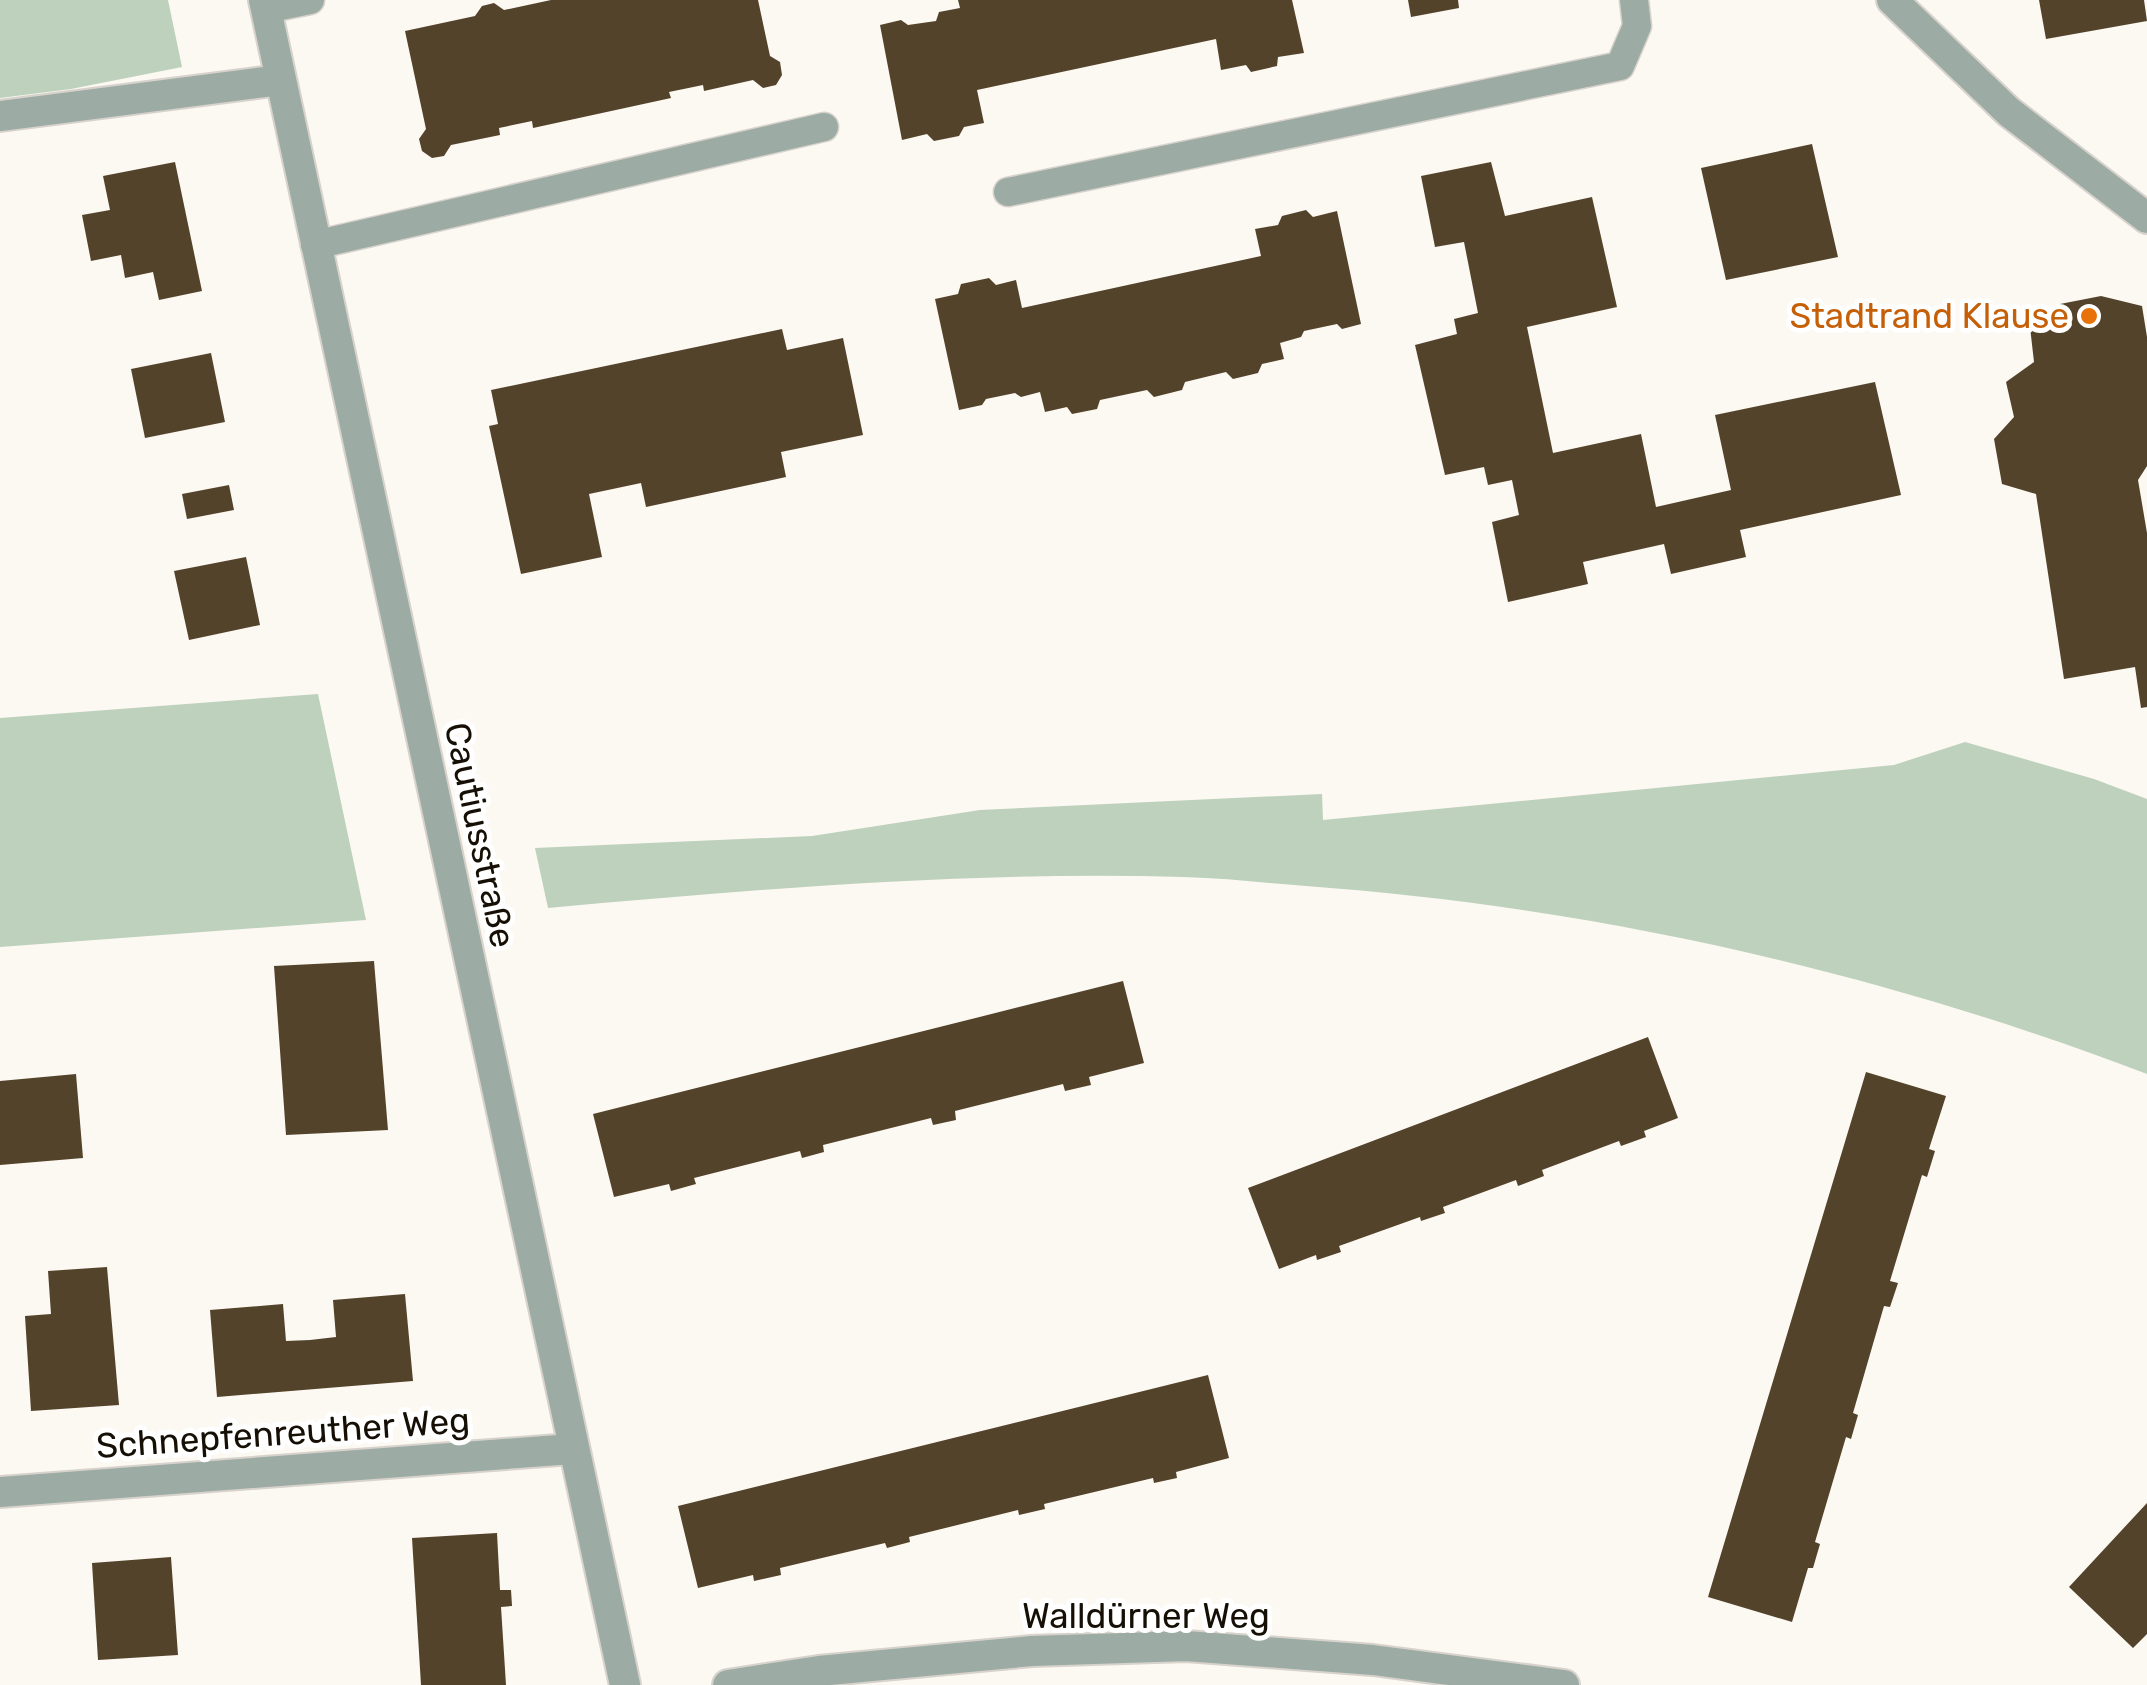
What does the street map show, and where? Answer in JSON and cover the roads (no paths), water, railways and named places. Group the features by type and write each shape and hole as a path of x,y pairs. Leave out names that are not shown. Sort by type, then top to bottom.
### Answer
{"street":[{"path":"1892,0 2009,112 2147,218"},
{"name":"Cautiusstraße","path":"265,5 625,1685"},
{"path":"0,116 280,80"},
{"name":"Schnepfenreuther Weg","path":"0,1492 572,1448"},
{"name":"Walldürner Weg","path":"728,1685 1032,1651 1186,1646 1321,1655 1564,1685"}],"lane":[{"path":"265,5 310,0"},
{"path":"1008,192 1620,66 1637,26 1634,0"},
{"path":"315,245 824,127"}],"place":[{"name":"Stadtrand Klause","path":"2089,316"}]}
